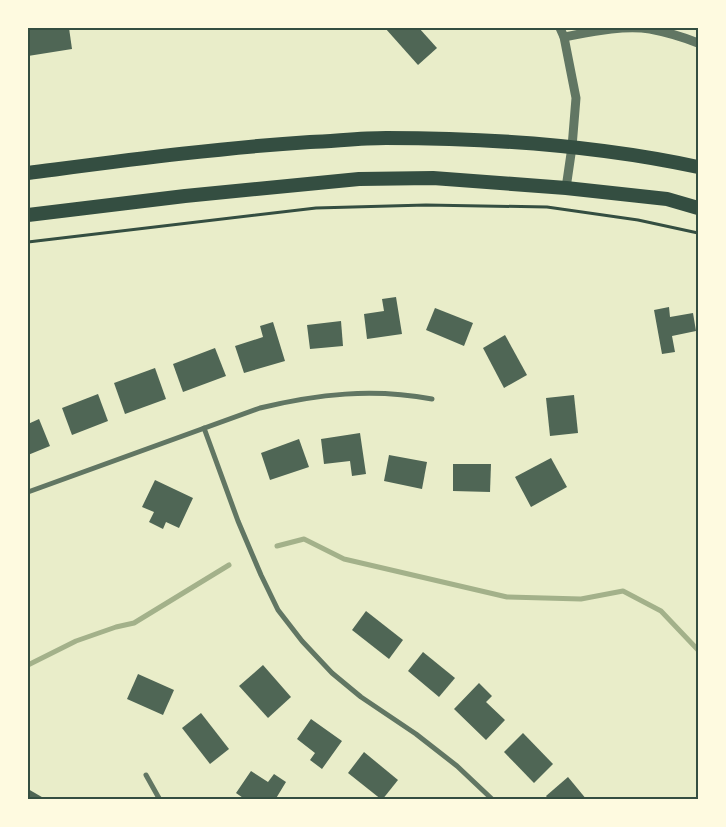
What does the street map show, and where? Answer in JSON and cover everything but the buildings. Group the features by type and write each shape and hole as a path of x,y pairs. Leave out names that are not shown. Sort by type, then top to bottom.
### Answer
{"highway":[{"path":"28,173 269,145 384,138 501,141 572,147 671,161 698,167"},
{"path":"28,214 359,178 433,178 566,188 667,200 698,208"}],"street":[{"path":"560,28 564,37 576,98 566,188"},
{"path":"564,37 605,29 648,29 680,36 698,43"},
{"path":"28,492 260,408 299,399 337,394 376,393 432,399"},
{"path":"204,428 238,522 261,575 278,610 302,641 332,673 361,697 416,734 457,766 493,800"},
{"path":"146,775 160,800"}],"path":[{"path":"28,242 316,208 426,205 547,207 638,220 698,233"}],"waterway":[{"path":"277,546 304,539 344,559 507,597 581,599 623,591 661,611 698,650"},
{"path":"28,665 76,641 116,627 134,623 229,565"}]}
